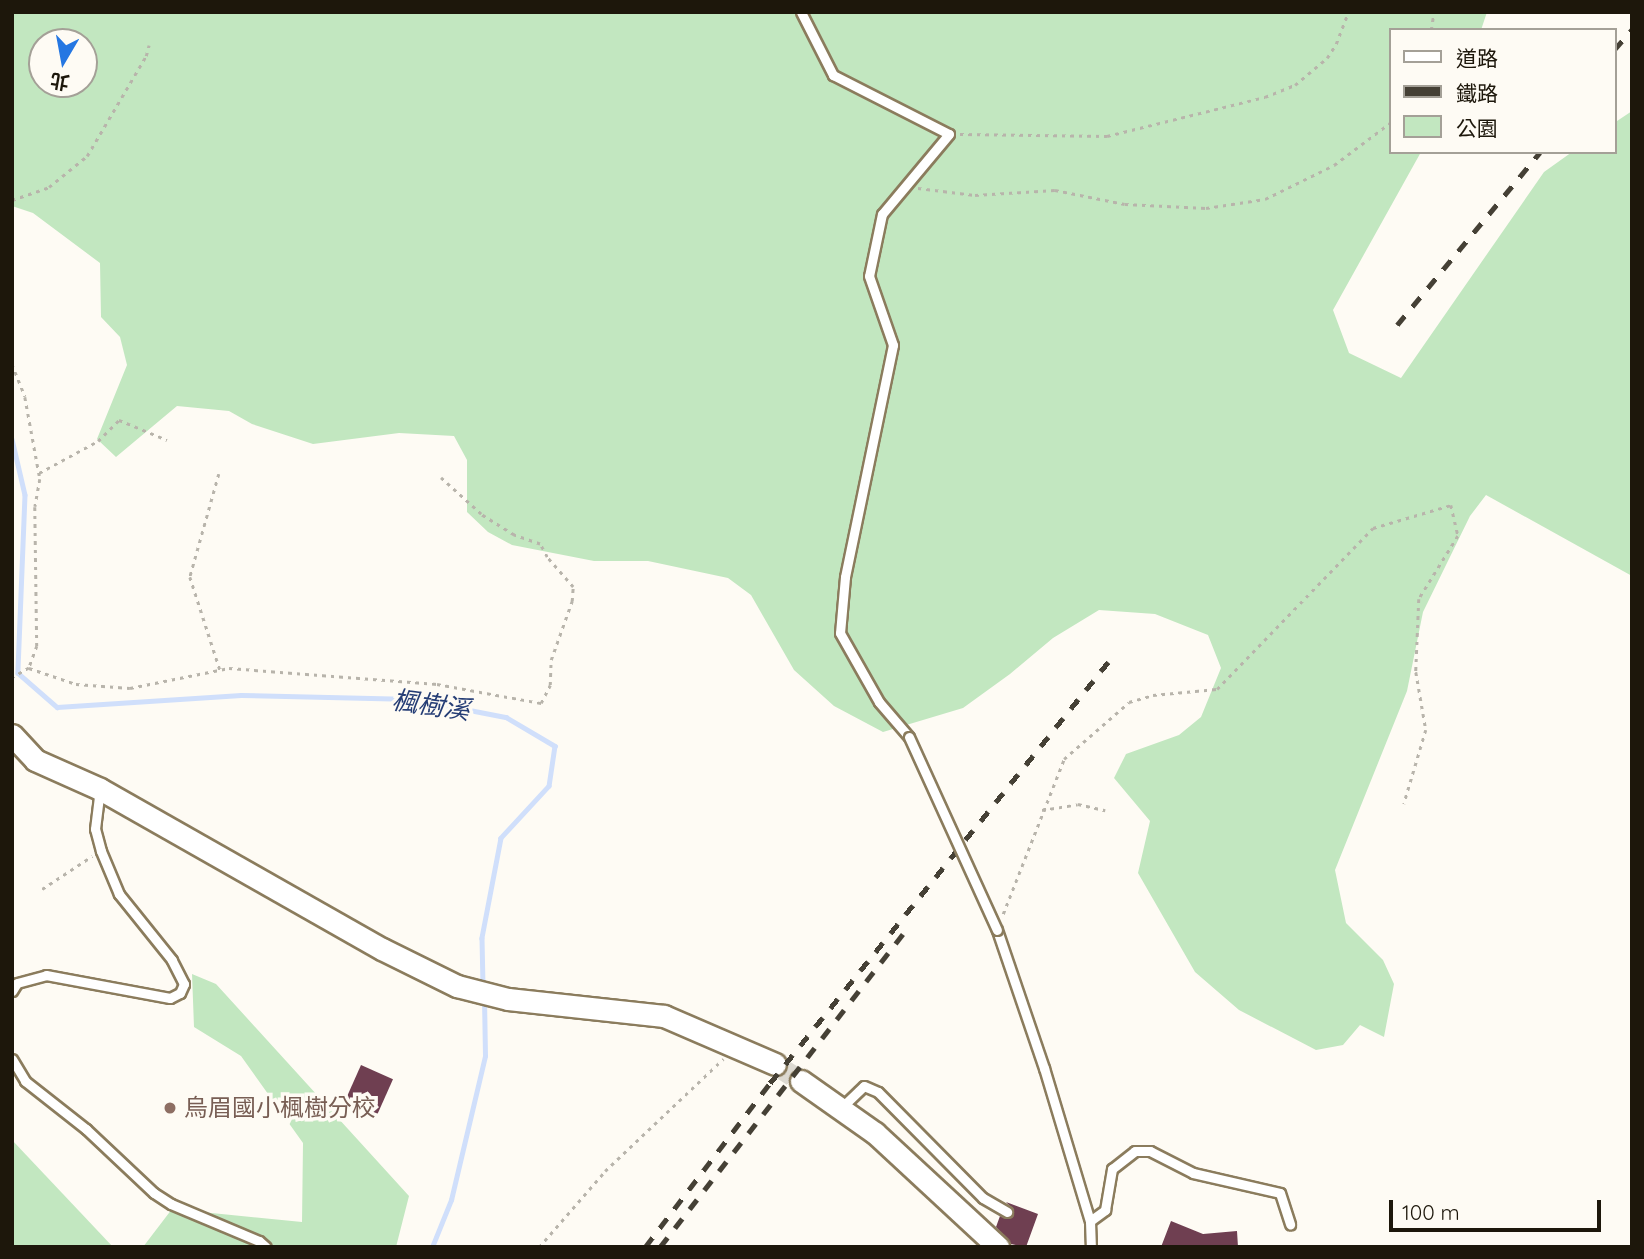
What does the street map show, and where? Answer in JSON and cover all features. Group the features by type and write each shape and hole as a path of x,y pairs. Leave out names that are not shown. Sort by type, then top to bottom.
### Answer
{"street":[{"path":"12,735 35,760 100,789 382,950 457,986 508,999 664,1016 775,1064"},
{"path":"801,1081 842,1107 911,1165 998,1247"}],"lane":[{"path":"801,12 833,75 949,134 882,214 869,276 893,345 845,577 840,633 879,702 909,737 997,930 1044,1068 1090,1221 1091,1247"},
{"path":"12,991 16,983 46,975 170,998 180,993 184,984 172,960 119,894 100,851 95,829 100,789"},
{"path":"12,1059 25,1082 86,1129 154,1193 171,1204 259,1241 265,1247"},
{"path":"842,1107 864,1086 878,1092 983,1198 1007,1212"},
{"path":"1090,1221 1105,1210 1112,1169 1135,1151 1150,1152 1193,1173 1280,1193 1290,1224"}],"path":[{"path":"949,134 1107,136 1265,97 1295,85 1327,58 1336,44 1348,12"},
{"path":"12,200 49,187 87,156 146,56 149,45"},
{"path":"904,187 975,195 1055,190 1125,204 1206,208 1265,199 1334,165 1388,124"},
{"path":"12,364 25,397 39,473 35,507 37,646 29,668 12,678"},
{"path":"39,473 98,441 119,420 167,440"},
{"path":"219,474 190,577 220,670"},
{"path":"29,668 76,684 130,688 229,668 437,684 541,703 550,685 551,660 572,601 573,587 547,557 540,544 514,535 481,514 441,478"},
{"path":"997,930 1042,810 1065,759 1129,702 1153,695 1217,689 1373,528 1451,505 1458,536 1419,599 1416,672 1426,730 1404,804"},
{"path":"1042,810 1078,804 1105,810"},
{"path":"42,889 100,851"},
{"path":"539,1247 605,1171 736,1047"}],"green space":[{"path":"12,12 1487,12 1482,28 1388,28 1388,154 1420,154 1333,310 1349,353 1401,378 1544,172 1569,154 1616,154 1616,122 1632,111 1632,576 1486,495 1470,516 1423,612 1407,691 1335,870 1346,923 1383,960 1394,984 1384,1037 1360,1025 1343,1045 1316,1050 1239,1010 1195,972 1138,873 1150,821 1114,778 1126,754 1179,735 1201,717 1221,668 1208,635 1155,614 1099,610 1053,638 963,708 883,732 834,706 794,670 751,595 728,578 648,561 594,561 512,545 488,532 467,512 467,460 454,436 399,433 313,444 252,424 229,411 177,406 116,457 97,439 127,365 120,337 101,317 100,263 33,213 12,206"},
{"path":"192,974 216,984 409,1196 396,1247 143,1247 172,1209 302,1222 303,1143 241,1056 194,1027"},
{"path":"12,1140 113,1247 12,1247"}],"building":[{"path":"361,1065 393,1079 376,1117 344,1102"},
{"path":"1006,1202 1038,1214 1026,1247 1011,1244 996,1227 1000,1216 1008,1219 1013,1215 1013,1209"},
{"path":"1171,1221 1203,1234 1237,1231 1238,1247 1161,1247"}],"waterway":[{"name":"楓樹溪","path":"12,439 25,495 18,673 57,707 241,695 413,699 506,717 555,746 549,786 501,838 482,938 483,986"},
{"name":"楓樹溪","path":"432,1247 451,1200 485,1056 484,998"}],"tunnel":[{"path":"775,1064 801,1081"}],"railway":[{"path":"1616,48 1632,29"},
{"path":"1397,325 1538,154"},
{"path":"645,1247 770,1083 1113,656"},
{"path":"660,1247 907,929"}],"place":[{"name":"烏眉國小楓樹分校","path":"170,1108"}]}
